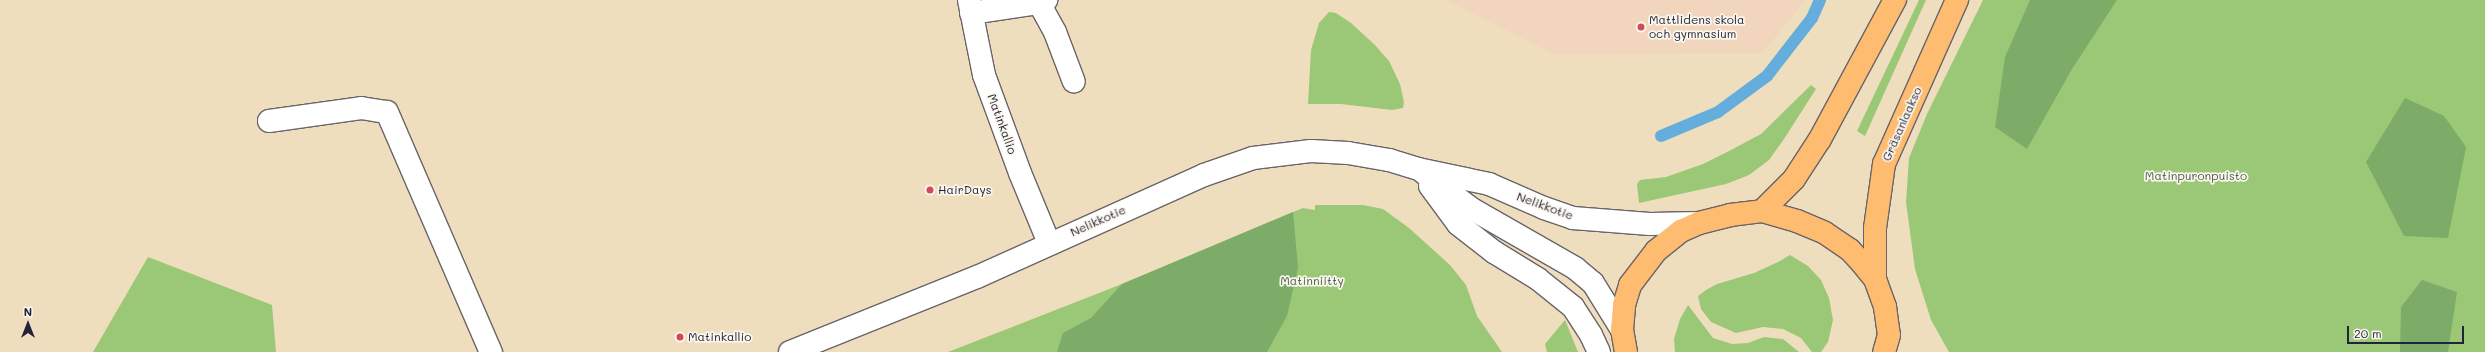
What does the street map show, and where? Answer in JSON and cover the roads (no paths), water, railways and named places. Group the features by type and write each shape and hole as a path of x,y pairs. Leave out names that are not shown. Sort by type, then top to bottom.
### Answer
{"main road":[{"path":"1762,211 1794,178 1820,139 1895,0"},
{"name":"Gräsanlaakso","path":"1875,279 1875,228 1884,164 1957,0"},
{"path":"1623,345 1624,305 1630,285 1644,264 1667,241 1681,231 1699,223 1730,215 1762,211 1797,221 1826,232 1850,250 1875,279 1885,307 1892,346"}],"street":[{"path":"970,6 1042,2 1074,82"},
{"name":"Matinkallio","path":"970,6 984,75 1020,173 1049,243"},
{"path":"269,121 360,108 387,112 491,352"},
{"name":"Nelikkotie","path":"790,352 977,277 1049,243 1204,175 1253,158 1311,151 1348,152 1389,160 1418,169 1489,184 1544,208 1573,218 1650,224 1699,223"},
{"path":"1418,169 1458,224 1494,252 1545,283 1573,307 1592,335 1599,352"},
{"name":"Nelikkotie","path":"1418,169 1472,209 1575,268 1593,283 1623,345"}],"waterway":[{"path":"1661,136 1718,112 1767,76 1812,18 1820,0"}],"place":[{"name":"Mattlidens skola och gymnasium","path":"1641,27"},
{"name":"HairDays","path":"930,190"},
{"name":"Matinkallio","path":"680,337"}],"park label":[{"name":"Matinpuronpuisto","path":"2196,176"},
{"name":"Matinniitty","path":"1312,281"}]}
